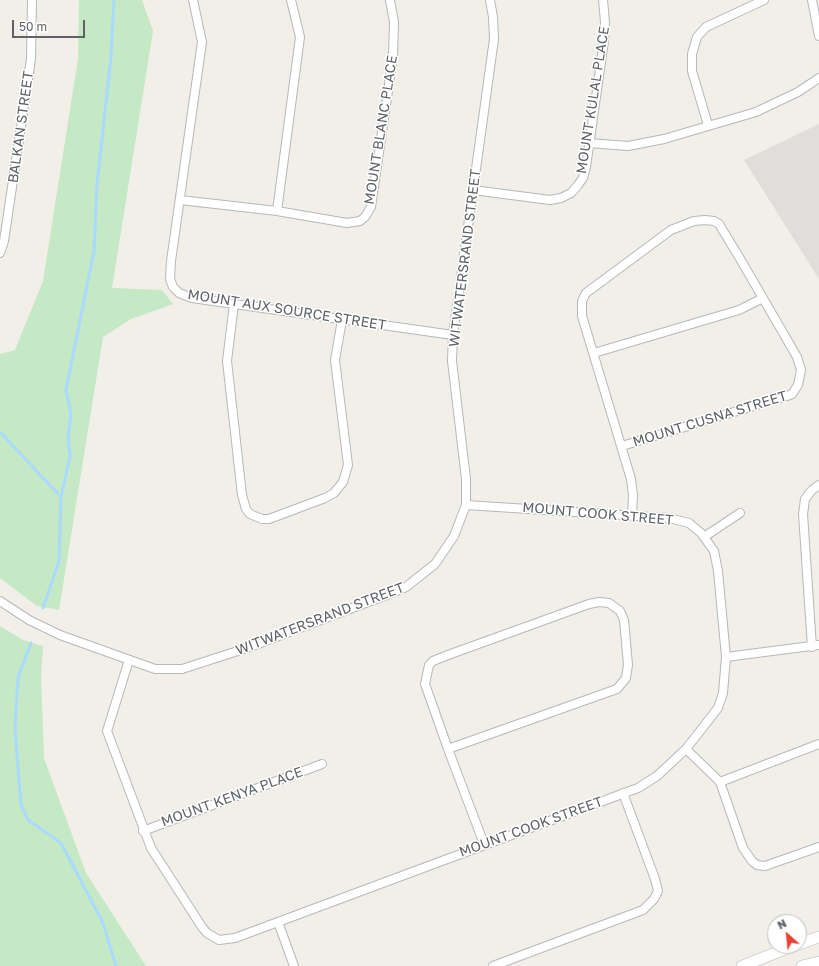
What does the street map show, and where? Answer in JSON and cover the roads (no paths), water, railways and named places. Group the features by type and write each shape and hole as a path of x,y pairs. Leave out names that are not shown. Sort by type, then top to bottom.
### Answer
{"main road":[{"path":"807,941 819,936"},
{"path":"742,966 773,954"},
{"path":"802,966 817,963"}],"street":[{"name":"BALKAN STREET","path":"0,253 4,241 31,59 32,0"},
{"name":"MOUNT AUX SOURCE STREET","path":"193,0 202,42 171,261 171,283 179,293 192,298 453,335"},
{"path":"277,211 300,37 292,0"},
{"name":"MOUNT BLANC PLACE","path":"180,200 277,211 347,223 360,221 365,217 372,207 393,57 394,22 390,0"},
{"name":"WITWATERSRAND STREET","path":"0,601 28,620 60,635 155,669 182,669 247,648 406,587 435,564 445,552 454,536 466,505 466,479 452,361 453,335 494,39 493,17 490,0"},
{"name":"MOUNT KULAL PLACE","path":"473,190 550,200 561,198 571,193 583,178 604,41 605,22 603,0"},
{"path":"708,125 692,71 692,54 697,37 706,27 764,0"},
{"path":"812,0 819,36"},
{"path":"589,143 639,145 756,112 798,92 819,78"},
{"name":"MOUNT CUSNA STREET","path":"622,446 792,394 801,378 800,364 719,224 706,220 694,221 670,230 586,293 582,301 581,310 622,446 632,479 632,515"},
{"path":"594,353 739,310 763,298"},
{"path":"234,304 227,362 242,495 246,509 250,514 262,520 269,519 325,498 339,488 345,478 348,459 335,360 342,320"},
{"path":"726,657 816,646 803,514 805,499 812,490 819,485"},
{"name":"MOUNT COOK STREET","path":"129,660 107,730 143,831 151,848 202,928 213,938 219,940 235,938 484,844 623,794 638,788 657,776 686,749 718,708 723,693 726,657 718,572 714,551 704,537 689,523 669,518 466,505"},
{"path":"704,537 740,512"},
{"path":"448,749 617,689 626,678 628,665 624,620 620,611 612,604 598,602 433,661 427,669 425,684 448,749 484,844"},
{"path":"720,782 819,744"},
{"path":"686,749 720,782 743,848 752,861 757,865 765,866 819,847"},
{"name":"MOUNT KENYA PLACE","path":"143,831 322,764"},
{"path":"492,966 643,910 654,899 658,891 655,879 623,794"},
{"path":"278,922 294,966"}],"waterway":[{"path":"61,497 70,456 68,438 71,414 66,390 94,251 97,184 111,57 114,0"},
{"path":"0,432 61,497 59,561 43,608"},
{"path":"31,643 18,677 15,728 21,805 28,820 61,843 103,923 116,966"}]}
